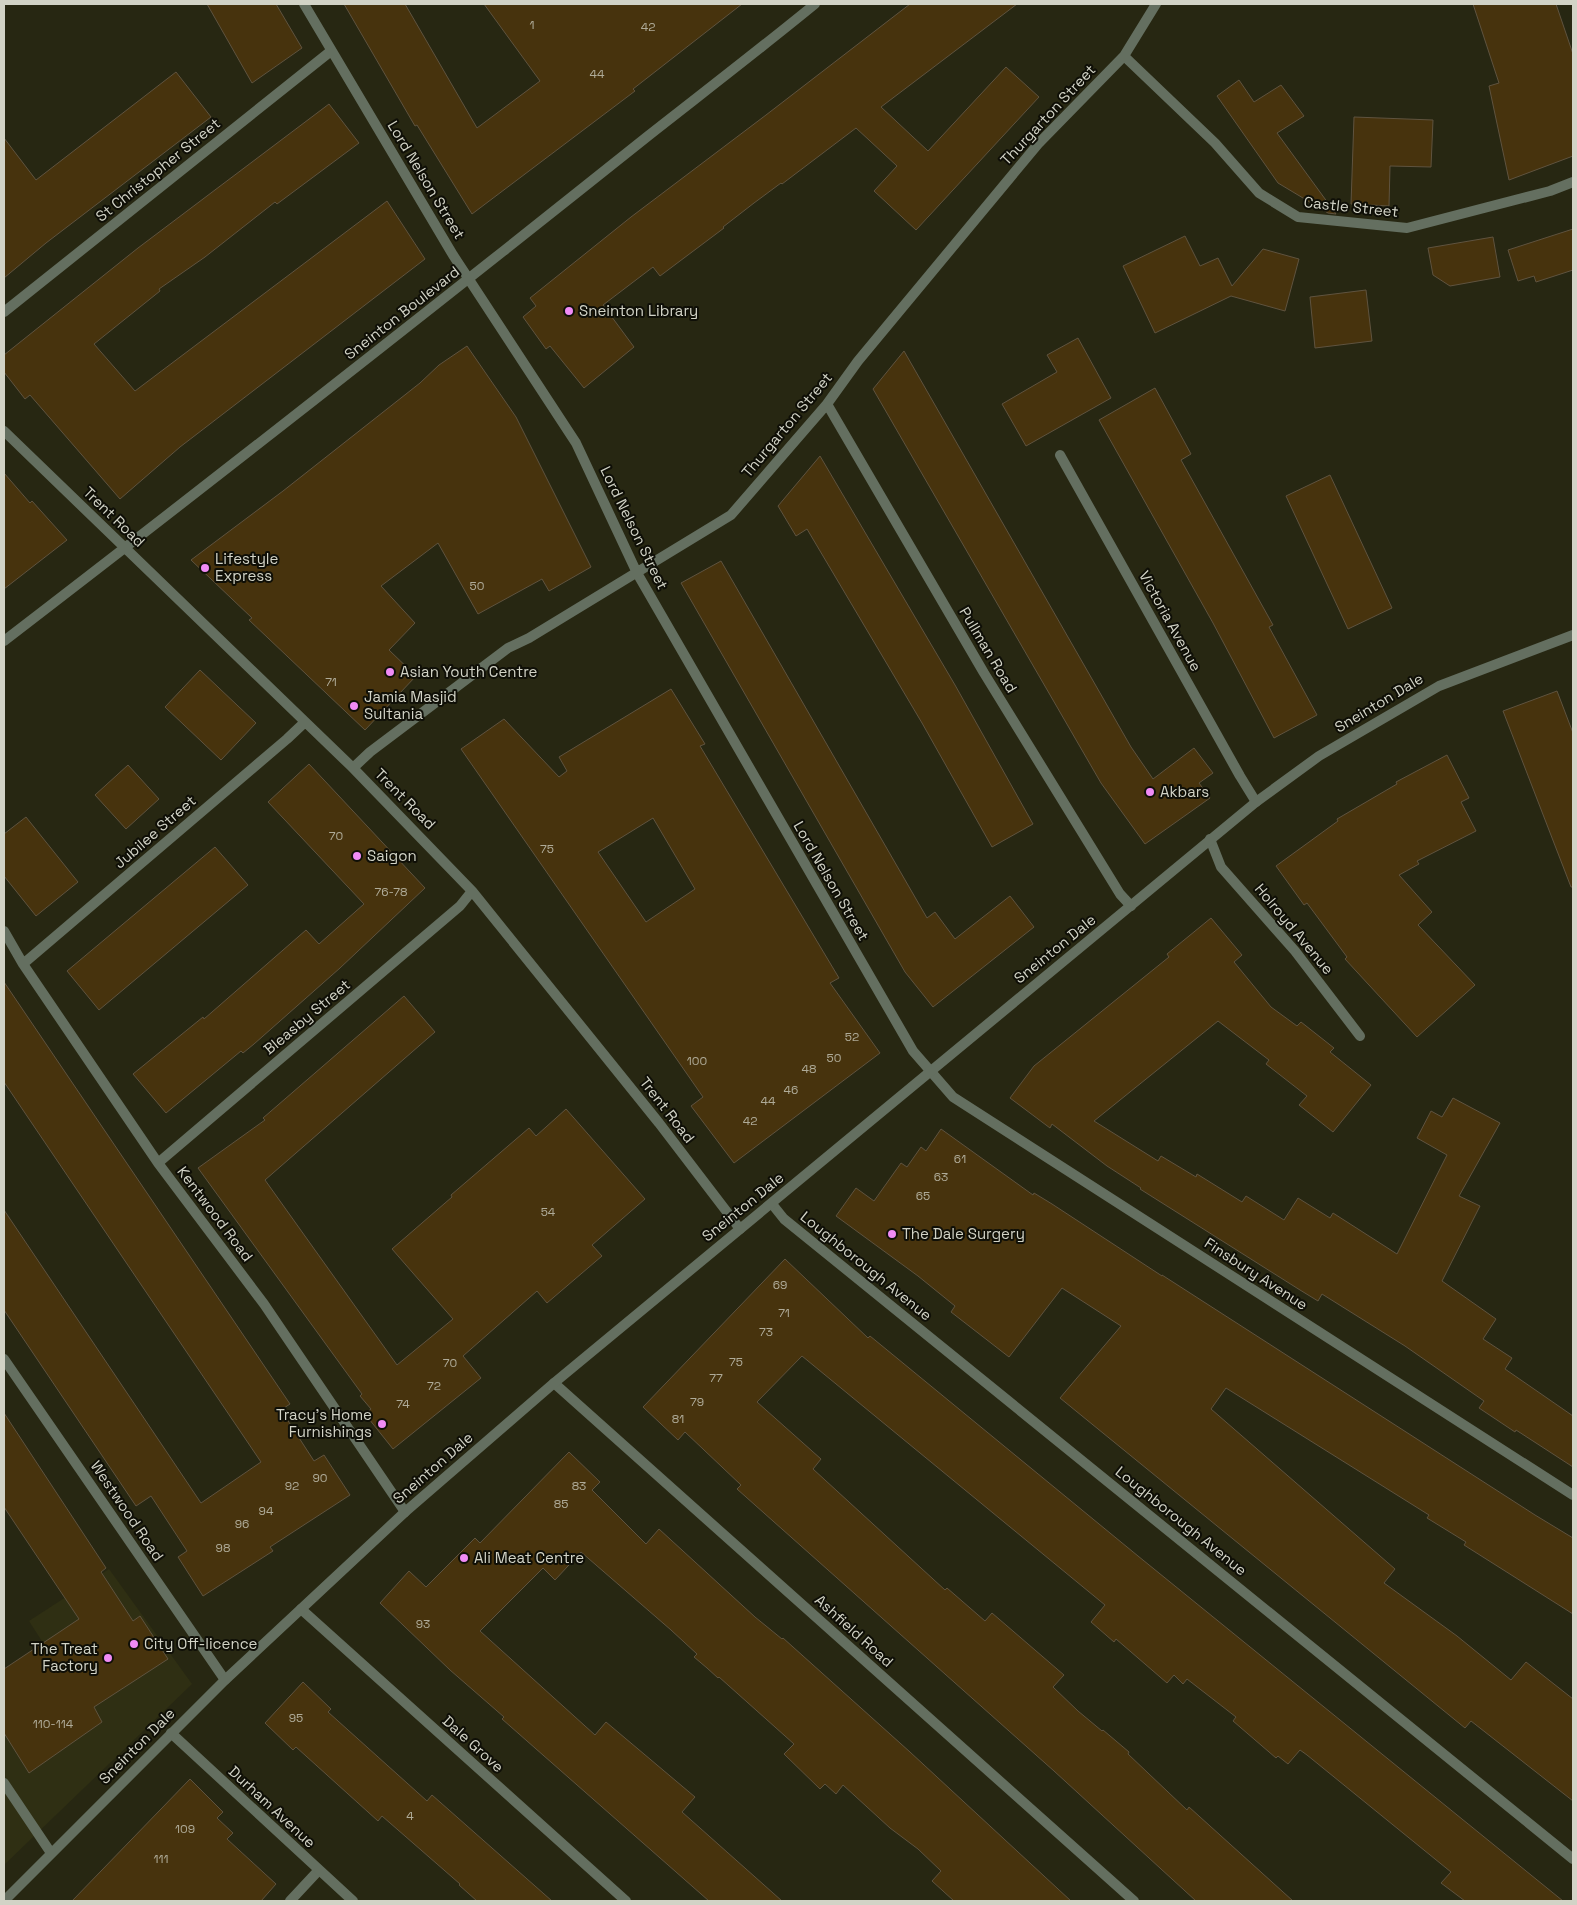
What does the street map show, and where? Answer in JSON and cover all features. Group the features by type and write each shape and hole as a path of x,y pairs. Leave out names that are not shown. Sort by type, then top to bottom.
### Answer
{"street":[{"name":"Lord Nelson Street","path":"304,4 453,255 470,278 576,443 636,573 913,1051 930,1070"},
{"name":"Sneinton Boulevard","path":"4,641 470,278 815,4"},
{"name":"Thurgarton Street","path":"353,768 370,752 508,648 529,638 731,515 827,404 858,361 1038,144 1124,56 1156,4"},
{"name":"St Christopher Street","path":"4,312 331,51"},
{"name":"Castle Street","path":"1124,56 1215,143 1259,193 1298,217 1407,228 1550,191 1573,182"},
{"name":"Pullman Road","path":"827,404 984,673 1120,894 1131,906"},
{"name":"Trent Road","path":"4,431 353,768 472,891 659,1123 740,1229"},
{"name":"Victoria Avenue","path":"1060,455 1256,802"},
{"name":"Sneinton Dale","path":"4,1901 224,1680 405,1512 554,1384 1210,839 1256,802 1319,756 1439,686 1573,635"},
{"name":"Jubilee Street","path":"23,964 306,722"},
{"name":"Holroyd Avenue","path":"1210,839 1221,867 1294,951 1360,1036"},
{"name":"Bleasby Street","path":"158,1163 460,906 472,891"},
{"name":"Kentwood Road","path":"4,931 23,964 158,1163 264,1304 405,1512"},
{"name":"Finsbury Avenue","path":"930,1070 953,1097 1573,1495"},
{"name":"Loughborough Avenue","path":"772,1204 784,1219 1573,1859"},
{"name":"Westwood Road","path":"4,1358 224,1680"},
{"name":"Ashfield Road","path":"554,1384 1134,1901"},
{"name":"Dale Grove","path":"301,1609 626,1901"},
{"name":"Durham Avenue","path":"171,1733 318,1871 353,1901"},
{"path":"4,1783 51,1853"},
{"path":"290,1901 318,1871"}],"shaded area":[{"path":"109,1569 192,1684 4,1865 4,1678 47,1649 29,1621"}],"building":[{"path":"207,4 276,4 302,48 252,83"},
{"path":"344,4 405,4 477,128 540,81 484,4 742,4 633,89 635,91 472,214 417,125 415,126"},
{"path":"910,4 1017,4 881,107 928,151 1006,67 1039,97 916,230 874,191 897,166 856,128 754,203 660,276 653,267 603,305 634,347 584,388 550,346 546,349 523,317 536,306 530,298 631,217"},
{"path":"1473,4 1556,4 1573,54 1573,156 1509,180 1489,86 1499,83"},
{"path":"176,72 211,117 46,243 4,278 4,138 36,180"},
{"path":"1239,80 1254,102 1281,85 1304,116 1277,133 1336,214 1328,213 1278,183 1217,96"},
{"path":"329,104 359,143 277,204 275,202 205,257 159,289 160,291 94,344 135,391 387,201 425,259 180,447 120,499 30,395 25,399 4,372 4,355 138,248"},
{"path":"1354,117 1433,120 1431,167 1390,166 1389,206 1351,204"},
{"path":"1573,229 1573,270 1536,282 1534,276 1518,281 1508,250"},
{"path":"1185,236 1200,266 1218,258 1232,286 1263,249 1299,259 1285,311 1231,296 1155,333 1123,266"},
{"path":"1493,237 1500,277 1450,286 1433,275 1428,248"},
{"path":"1366,290 1372,341 1315,348 1310,297"},
{"path":"1078,338 1111,398 1026,446 1002,404 1057,372 1047,355"},
{"path":"467,346 516,417 591,567 549,591 542,579 478,614 438,543 381,586 415,623 389,650 416,676 365,730 249,620 252,618 191,560 283,491 420,383 439,365"},
{"path":"904,351 1131,747 1153,779 1194,748 1213,773 1199,783 1210,798 1145,844 1101,783 873,389"},
{"path":"1155,388 1191,454 1181,460 1273,625 1269,627 1317,715 1274,738 1213,623 1099,420"},
{"path":"820,456 955,685 1033,824 992,847 922,723 807,529 796,536 778,506"},
{"path":"4,473 30,503 32,501 67,540 4,589"},
{"path":"1330,475 1392,608 1348,629 1286,496"},
{"path":"721,561 927,918 935,912 955,939 1010,896 1034,927 933,1007 905,972 681,583"},
{"path":"200,670 256,723 221,760 165,707"},
{"path":"671,689 705,744 700,746 839,978 830,983 880,1053 734,1163 691,1106 703,1097 461,749 504,719 559,777 567,771 559,757","holes":["653,818 695,889 646,922 598,852"]},
{"path":"1557,691 1573,733 1573,887 1571,887 1503,711"},
{"path":"1447,755 1469,798 1461,802 1476,831 1417,861 1419,864 1399,875 1432,912 1418,925 1475,985 1417,1037 1345,959 1347,957 1307,903 1304,905 1276,866 1338,821 1337,819 1397,784 1396,782"},
{"path":"309,764 425,888 340,968 254,1044 243,1053 241,1051 166,1113 133,1074 203,1017 204,1019 306,930 319,944 364,904 268,802"},
{"path":"128,765 159,799 126,829 95,795"},
{"path":"26,817 78,882 36,916 4,876 4,834"},
{"path":"215,847 248,885 99,1010 67,971"},
{"path":"1211,918 1242,955 1234,962 1271,1007 1297,1026 1301,1022 1334,1048 1330,1052 1371,1085 1333,1132 1299,1105 1307,1096 1266,1064 1269,1060 1218,1021 1094,1121 1158,1161 1161,1156 1196,1177 1197,1174 1242,1202 1246,1196 1284,1220 1298,1198 1330,1218 1333,1213 1397,1254 1447,1155 1417,1138 1431,1111 1442,1117 1453,1098 1500,1123 1459,1196 1480,1206 1442,1281 1496,1319 1483,1339 1512,1358 1505,1369 1573,1416 1573,1467 1479,1408 1484,1401 1405,1346 1322,1294 1318,1301 1300,1290 1140,1189 1052,1124 1050,1128 1010,1098 1034,1066 1169,957 1167,954"},
{"path":"4,982 290,1404 281,1410 314,1461 324,1455 350,1495 270,1547 273,1551 203,1596 178,1557 187,1551 151,1496 136,1506 4,1310 4,1210 201,1503 261,1462 4,1082"},
{"path":"404,996 435,1032 265,1180 397,1365 453,1319 392,1249 529,1128 536,1136 566,1109 645,1199 592,1245 602,1256 547,1303 537,1291 463,1356 481,1378 393,1449 365,1414 371,1409 360,1396 362,1394 198,1168 265,1120 263,1118"},
{"path":"941,1129 1033,1195 1034,1193 1052,1204 1573,1538 1573,1614 1464,1545 1466,1542 1427,1518 1429,1515 1226,1388 1211,1409 1395,1569 1384,1583 1457,1636 1511,1680 1526,1662 1573,1699 1573,1801 1471,1721 1465,1728 1060,1398 1121,1326 1062,1288 1009,1357 951,1312 955,1306 918,1276 836,1216 856,1188 874,1201 901,1163 907,1167 921,1147 926,1151"},
{"path":"785,1259 868,1338 870,1336 1563,1901 1465,1901 1441,1883 1451,1872 1307,1755 1300,1750 1288,1764 1278,1756 1276,1758 1233,1721 1236,1717 1187,1679 1183,1684 1174,1675 1167,1683 1116,1639 1114,1642 1091,1622 1105,1605 802,1356 757,1402 821,1459 813,1469 945,1590 947,1588 985,1621 992,1613 1064,1675 1053,1687 1078,1711 1129,1752 1128,1754 1187,1810 1189,1807 1293,1901 1196,1901 1054,1771 737,1489 741,1485 685,1432 678,1440 643,1407"},
{"path":"4,1413 106,1568 101,1572 133,1621 140,1616 168,1659 94,1707 102,1722 29,1773 4,1733 4,1669 79,1619 4,1507"},
{"path":"569,1452 600,1482 592,1490 646,1544 659,1529 755,1617 783,1638 910,1752 1071,1901 954,1901 932,1881 941,1871 918,1849 890,1828 843,1785 836,1794 825,1784 820,1789 784,1754 794,1744 694,1657 697,1654 581,1552 555,1580 543,1568 480,1631 595,1735 606,1722 695,1797 682,1812 782,1901 709,1901 502,1719 504,1717 450,1670 380,1603 409,1571 426,1587 475,1538 480,1543"},
{"path":"303,1682 331,1709 328,1712 427,1801 432,1795 552,1901 477,1901 382,1816 378,1821 296,1747 293,1750 265,1723"},
{"path":"190,1779 223,1812 217,1818 233,1833 227,1839 276,1884 261,1901 72,1901"}],"place":[{"name":"Sneinton Library","path":"569,311"},
{"name":"Lifestyle Express","path":"205,568"},
{"name":"Asian Youth Centre","path":"390,672"},
{"name":"Jamia Masjid Sultania","path":"354,706"},
{"name":"Akbars","path":"1150,792"},
{"name":"Saigon","path":"357,856"},
{"name":"The Dale Surgery","path":"892,1234"},
{"name":"Tracy's Home Furnishings","path":"382,1424"},
{"name":"Ali Meat Centre","path":"464,1558"},
{"name":"City Off-licence","path":"134,1644"},
{"name":"The Treat Factory","path":"108,1658"}]}
